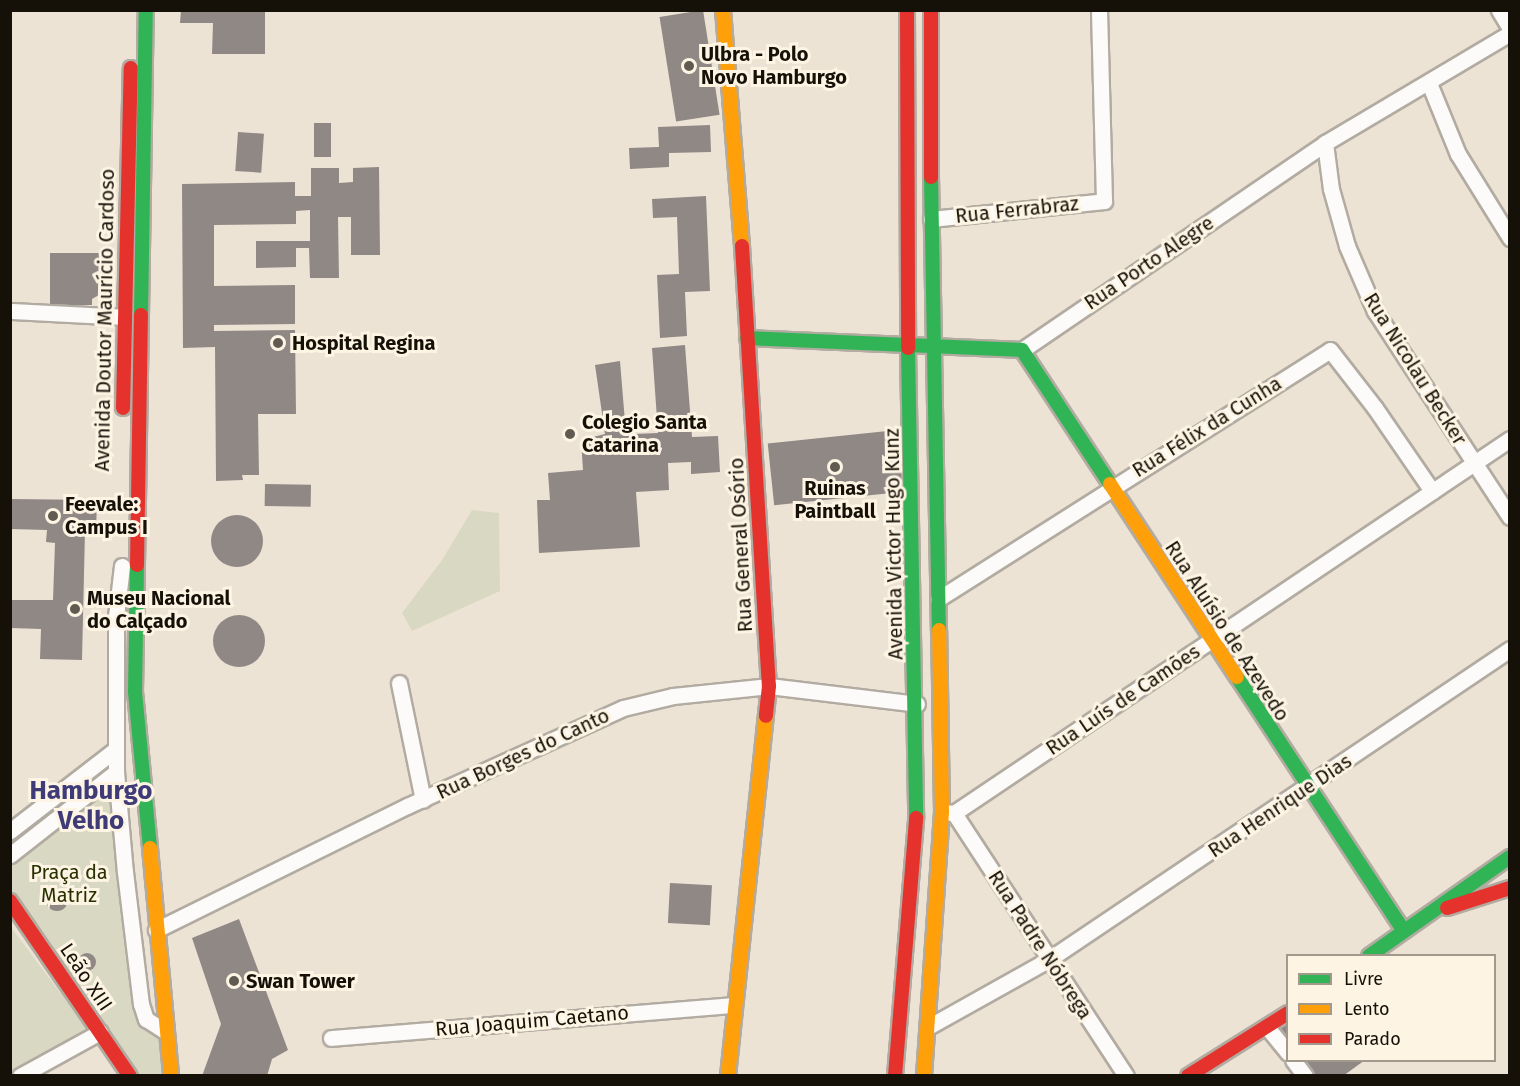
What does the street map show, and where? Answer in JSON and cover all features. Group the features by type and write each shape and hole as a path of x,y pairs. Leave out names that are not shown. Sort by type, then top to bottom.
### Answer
{"main road":[{"name":"Avenida Doutor Maurício Cardoso","path":"132,10 138,62 144,169 141,296 129,482 134,630 140,771 171,1076"},
{"name":"Avenida Doutor Maurício Cardoso","path":"123,422 126,168 146,10"},
{"name":"Rua General Osório","path":"723,10 737,156 769,686 733,1005 728,1076"},
{"name":"Avenida Victor Hugo Kunz","path":"895,1076 917,805 917,704 908,344 908,10"},
{"path":"924,1076 948,812 938,599 931,219 931,10"},
{"path":"126,168 144,169"},
{"path":"126,227 143,227"},
{"path":"125,296 141,296"},
{"path":"747,338 1022,350"},
{"name":"Rua Aluísio de Azevedo","path":"1022,350 1307,788 1404,931"},
{"name":"Avenida Doutor Maurício Cardoso","path":"122,518 122,566 134,630"},
{"path":"1372,954 1509,857"},
{"path":"1429,913 1509,888"},
{"name":"Leão XIII","path":"10,901 130,1076"},
{"path":"1188,1076 1286,1014"}],"street":[{"name":"Rua Ferrabraz","path":"931,219 1104,201 1099,10"},
{"path":"1499,10 1509,28"},
{"name":"Rua Porto Alegre","path":"1022,350 1326,143 1509,33"},
{"path":"1429,83 1458,154 1509,238"},
{"name":"Rua Nicolau Becker","path":"1326,143 1331,189 1347,246 1375,311 1509,517"},
{"path":"10,311 124,317"},
{"name":"Rua Félix da Cunha","path":"938,599 1330,350 1376,408 1432,491"},
{"name":"Rua Luís de Camões","path":"948,812 1211,641 1509,439"},
{"path":"122,566 116,616 116,772 141,1004 146,1019 166,1032"},
{"name":"Rua Henrique Dias","path":"928,1027 1048,960 1307,788 1509,649"},
{"path":"399,683 423,800"},
{"name":"Rua Borges do Canto","path":"156,930 423,800 623,708 673,696 769,686 917,704"},
{"path":"10,831 116,749"},
{"path":"10,855 116,772"},
{"name":"Rua Padre Nóbrega","path":"948,812 1126,1076"},
{"name":"Rua Joaquim Caetano","path":"331,1038 733,1005"},
{"path":"1267,1027 1286,1052"},
{"path":"20,1076 100,1032"},
{"path":"1294,1062 1305,1076"}],"green space":[{"path":"472,510 499,513 500,591 412,631 402,613 442,560"},
{"name":"Praça da Matriz","path":"113,779 138,1005 164,1033 170,1075 132,1075 11,895 10,860"},
{"path":"10,926 89,1031 11,1073 10,1073"}],"building":[{"path":"181,10 265,10 265,54 212,54 213,23 180,23"},
{"name":"Ulbra - Polo Novo Hamburgo","path":"703,10 720,115 676,122 660,17"},
{"path":"314,123 331,123 331,157 314,157"},
{"path":"710,125 711,152 669,153 669,167 630,169 629,148 659,147 658,127"},
{"path":"238,132 264,134 261,173 235,171"},
{"path":"379,167 380,255 351,255 351,217 338,217 339,278 310,278 309,248 296,248 296,267 256,268 256,241 310,241 310,210 296,211 296,224 214,225 214,286 295,285 295,324 214,325 214,331 295,330 296,414 258,414 259,475 242,475 243,480 216,481 215,347 183,348 182,184 295,182 295,196 311,196 311,168 339,168 339,183 353,182 353,168"},
{"path":"706,196 710,291 685,292 687,336 660,338 657,275 679,274 677,217 653,218 652,199"},
{"path":"50,253 99,253 99,267 104,267 104,292 92,299 92,305 50,305"},
{"path":"685,345 692,437 718,436 720,472 691,474 691,462 668,463 669,490 636,492 640,547 539,553 537,500 550,500 548,473 583,470 581,440 605,434 595,365 620,361 625,422 633,422 634,434 658,433 652,348"},
{"name":"Ruinas Paintball","path":"897,430 903,492 774,505 768,444"},
{"path":"265,484 311,485 311,507 265,506"},
{"path":"10,499 97,500 96,532 85,531 82,660 40,659 41,629 10,628 10,600 53,600 55,543 46,542 47,530 10,529"},
{"path":"237,515 247,517 255,523 261,531 263,541 261,551 255,559 247,565 237,567 227,565 219,559 213,551 211,541 213,531 219,523 227,517"},
{"path":"239,615 249,617 257,623 263,631 265,641 263,651 257,659 249,665 239,667 229,665 221,659 215,651 213,641 215,631 221,623 229,617"},
{"path":"670,883 712,885 710,925 668,923"},
{"path":"57,889 65,892 68,900 65,908 57,911 49,908 46,900 49,892"},
{"name":"Swan Tower","path":"239,919 288,1050 272,1059 267,1076 202,1076 221,1024 192,938"},
{"path":"87,953 93,956 96,962 93,968 87,971 81,968 78,962 81,956"},
{"path":"1286,1021 1286,1043 1276,1028"},
{"path":"1301,1062 1362,1062 1343,1076 1311,1076"}],"traffic: fast":[{"path":"141,315 146,10"},
{"path":"931,177 939,630"},
{"path":"747,338 1022,350 1110,484"},
{"path":"908,348 916,818"},
{"path":"137,565 135,692 150,848"},
{"path":"1237,677 1404,931"},
{"path":"1372,954 1510,857"}],"traffic: slow":[{"path":"723,10 742,246"},
{"path":"1110,484 1237,677"},
{"path":"924,1076 942,812 939,630"},
{"path":"728,1076 766,716"},
{"path":"150,848 171,1076"}],"traffic: jam":[{"path":"907,10 908,348"},
{"path":"931,10 931,177"},
{"path":"123,408 131,68"},
{"path":"742,246 769,686 766,716"},
{"path":"137,565 141,315"},
{"path":"895,1076 916,818"},
{"path":"1447,908 1510,888"},
{"path":"10,901 130,1076"},
{"path":"1188,1076 1286,1014"}],"place":[{"name":"Ulbra - Polo Novo Hamburgo","path":"689,66"},
{"name":"Hospital Regina","path":"278,343"},
{"name":"Colegio Santa Catarina","path":"570,434"},
{"name":"Ruinas Paintball","path":"835,467"},
{"name":"Feevale: Campus I","path":"53,516"},
{"name":"Museu Nacional do Calçado","path":"75,609"},
{"name":"Swan Tower","path":"234,981"}],"district":[{"name":"Hamburgo Velho","path":"91,806"}]}
